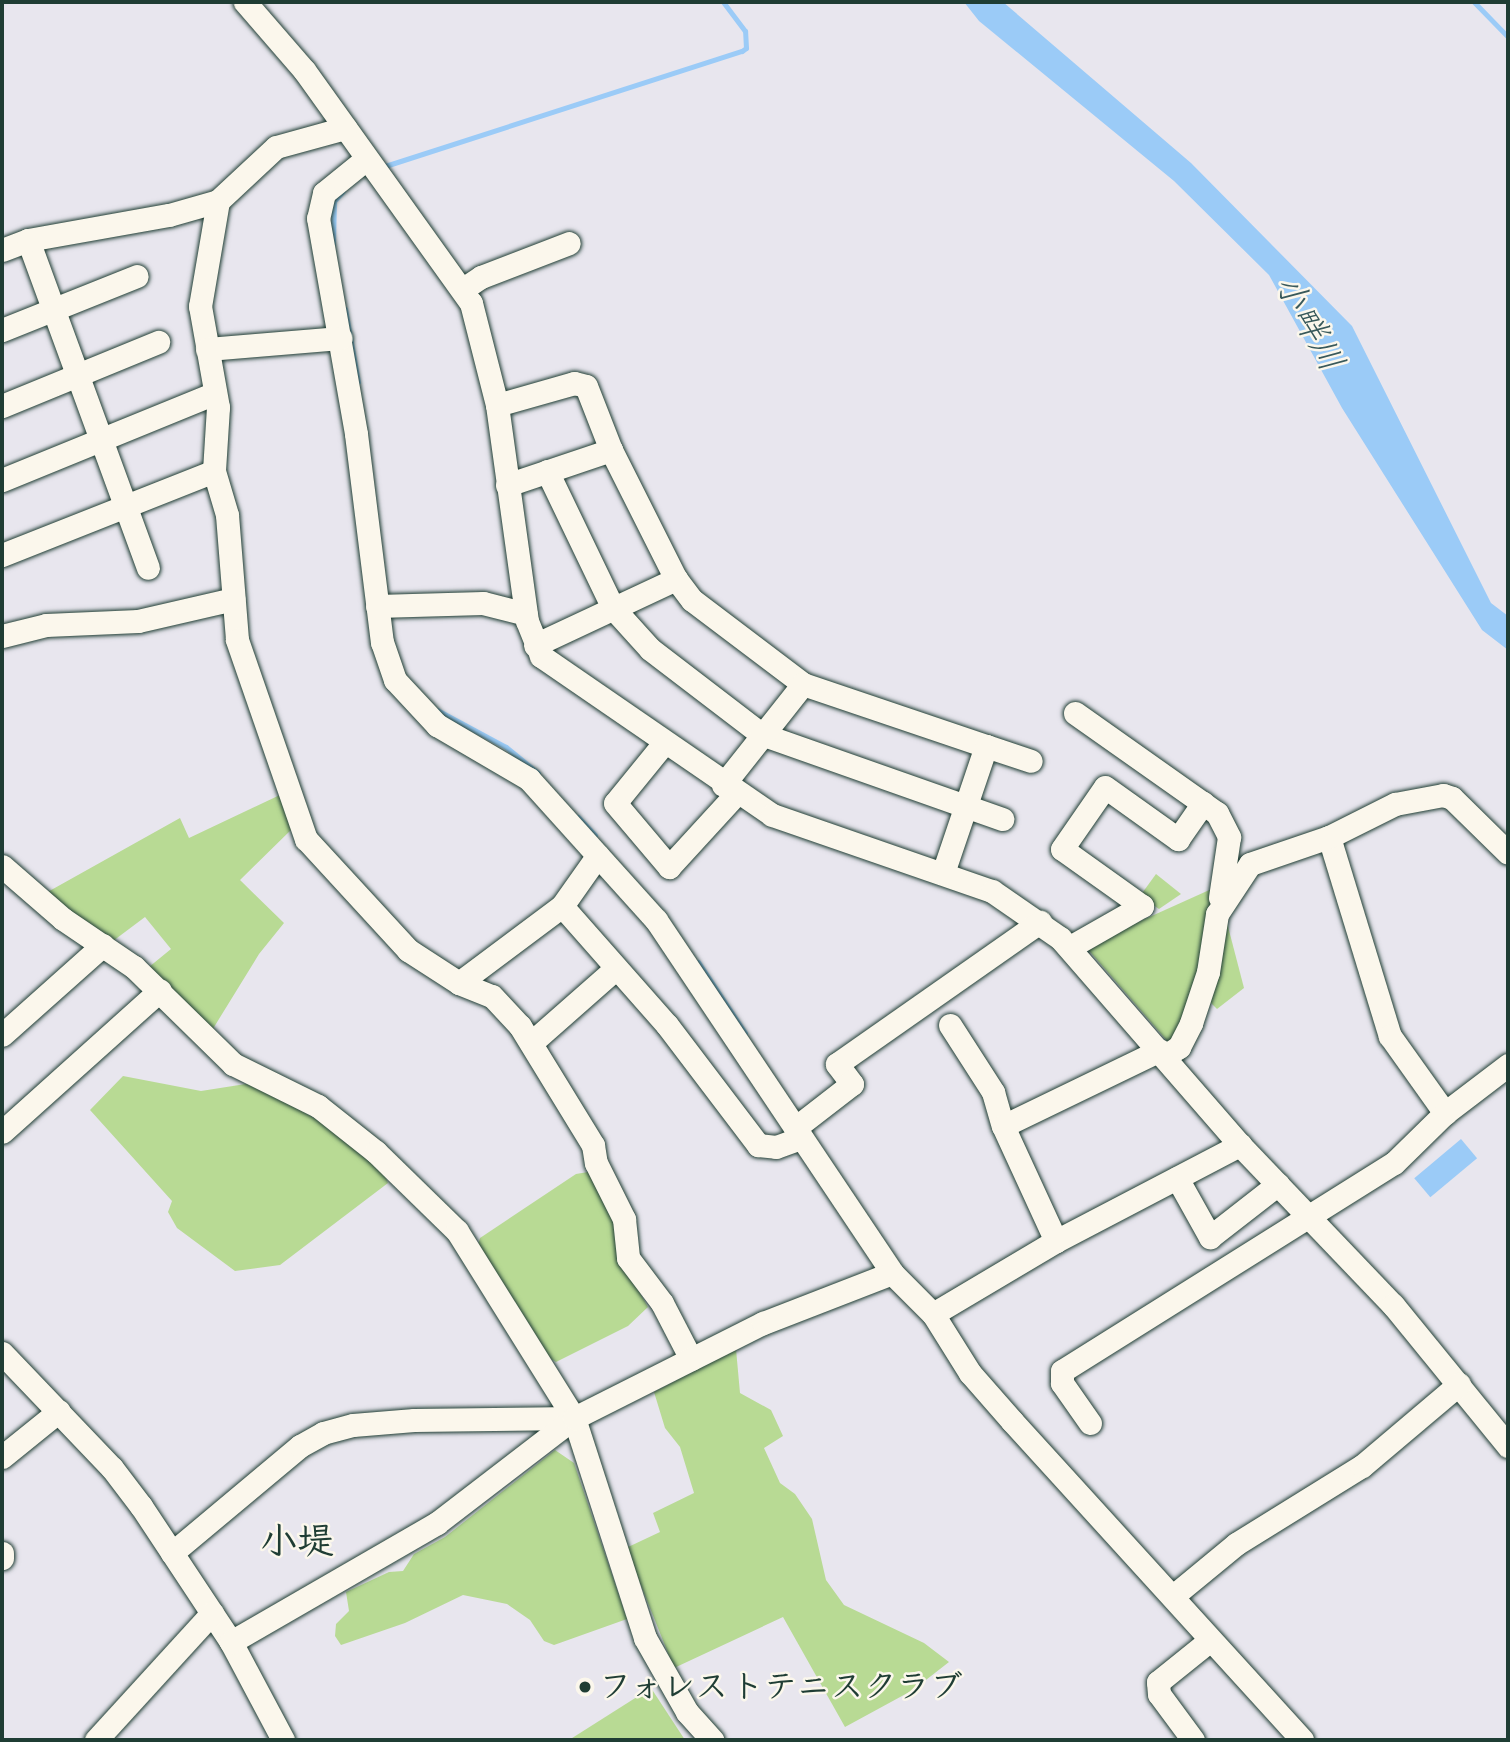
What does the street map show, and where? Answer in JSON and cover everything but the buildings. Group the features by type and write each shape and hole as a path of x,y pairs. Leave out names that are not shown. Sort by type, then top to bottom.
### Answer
{"street":[{"path":"245,2 304,70 366,159 463,289 478,321 497,405 526,614 535,645 555,667 730,789 772,814 992,891 1040,922 1070,947 1240,1145 1393,1305 1508,1446"},
{"path":"2,250 28,240 169,215 218,201 276,148 345,128"},
{"path":"366,159 324,193 318,218 341,338 384,606 382,642 395,680 414,704 437,725 518,769 656,920 892,1273 933,1314 970,1373 1172,1596 1209,1642 1302,1740"},
{"path":"218,201 200,306 215,393 214,471 227,515 237,640 306,839 408,950 459,983 492,996 531,1043 593,1145 596,1163 624,1219 628,1258 662,1304 691,1359"},
{"path":"28,240 148,568"},
{"path":"463,289 481,277 569,243"},
{"path":"2,330 137,275"},
{"path":"207,349 341,338"},
{"path":"2,406 158,342"},
{"path":"497,405 581,383 590,392 611,450 676,579 692,600 803,684 1031,761"},
{"path":"2,480 215,393"},
{"path":"507,485 611,450"},
{"path":"2,555 214,471"},
{"path":"547,471 613,608 650,649 761,734 1003,819"},
{"path":"535,645 676,579"},
{"path":"2,636 46,625 128,622 233,599"},
{"path":"384,606 483,603 526,614"},
{"path":"663,743 615,803 670,867 730,789 761,734 803,684"},
{"path":"1003,1126 1179,1047 1191,1023 1208,972 1229,836 1217,813 1075,713"},
{"path":"943,873 986,746"},
{"path":"1070,947 1142,906 1062,849 1105,787 1178,839 1203,803"},
{"path":"1217,914 1250,864 1329,837 1395,804 1448,795 1508,853"},
{"path":"1329,837 1390,1036 1445,1112"},
{"path":"459,983 562,906 598,855"},
{"path":"2,866 63,919 103,945 160,990 233,1064 318,1106 434,1205 477,1260 574,1418 645,1638 687,1712 712,1740"},
{"path":"562,906 692,1056 758,1145 776,1147 798,1133 852,1084 837,1064 1040,922"},
{"path":"2,1035 103,945"},
{"path":"531,1043 616,968"},
{"path":"2,1132 160,990"},
{"path":"950,1025 993,1093 1003,1126 1056,1241"},
{"path":"1090,1423 1062,1383 1062,1371 1306,1215 1394,1163 1445,1112 1508,1065"},
{"path":"933,1314 1056,1241 1240,1145"},
{"path":"1177,1178 1210,1237 1278,1184"},
{"path":"231,1643 437,1523 574,1418 763,1323 892,1273"},
{"path":"2,1355 112,1468 231,1643 282,1740"},
{"path":"1172,1596 1236,1544 1362,1466 1459,1384"},
{"path":"2,1457 59,1411"},
{"path":"172,1553 300,1446 323,1433 353,1425 414,1420 574,1418"},
{"path":"96,1740 212,1613"},
{"path":"1193,1740 1158,1694 1158,1682 1209,1642"}],"green space":[{"path":"282,794 294,827 240,880 284,923 259,954 211,1032 149,967 171,949 145,917 113,941 44,894 180,818 189,838"},
{"path":"1156,874 1181,894 1159,909 1140,896"},
{"path":"1216,887 1203,962 1181,1028 1168,1042 1085,946"},
{"path":"1225,915 1244,988 1217,1009 1207,999"},
{"path":"123,1076 201,1091 252,1083 323,1123 383,1171 388,1183 280,1265 235,1271 177,1228 168,1212 172,1201 90,1110"},
{"path":"588,1172 617,1219 621,1260 648,1307 628,1326 556,1362 546,1356 477,1248 480,1238 576,1174"},
{"path":"736,1349 740,1393 771,1410 783,1436 764,1448 780,1483 795,1494 812,1519 826,1580 844,1605 924,1643 949,1662 913,1690 845,1727 783,1617 674,1668 626,1548 660,1532 653,1513 694,1493 680,1447 665,1428 654,1392"},
{"path":"555,1450 574,1463 627,1619 554,1645 544,1641 530,1620 507,1604 463,1595 405,1623 341,1645 335,1636 336,1624 349,1611 346,1592 389,1572 403,1571 414,1554 445,1537"},
{"path":"651,1688 685,1740 569,1740"}],"water":[{"name":"小畔川","path":"964,2 1003,2 1191,163 1352,326 1491,603 1508,616 1508,650 1482,630 1342,408 1269,275 1174,181 979,21"},
{"path":"1461,1139 1477,1158 1430,1197 1414,1178"}],"waterway":[{"path":"382,167 742,51 746,48 745,31 723,2"},
{"path":"1474,2 1508,37"},
{"path":"333,244 334,201 343,191"},
{"path":"345,309 358,382"},
{"path":"437,710 506,747 538,773"},
{"path":"578,817 595,835"},
{"path":"698,962 745,1033"}],"place":[{"name":"フォレストテニスクラブ","path":"585,1687"}],"district":[{"name":"小堤","path":"297,1541"}]}
